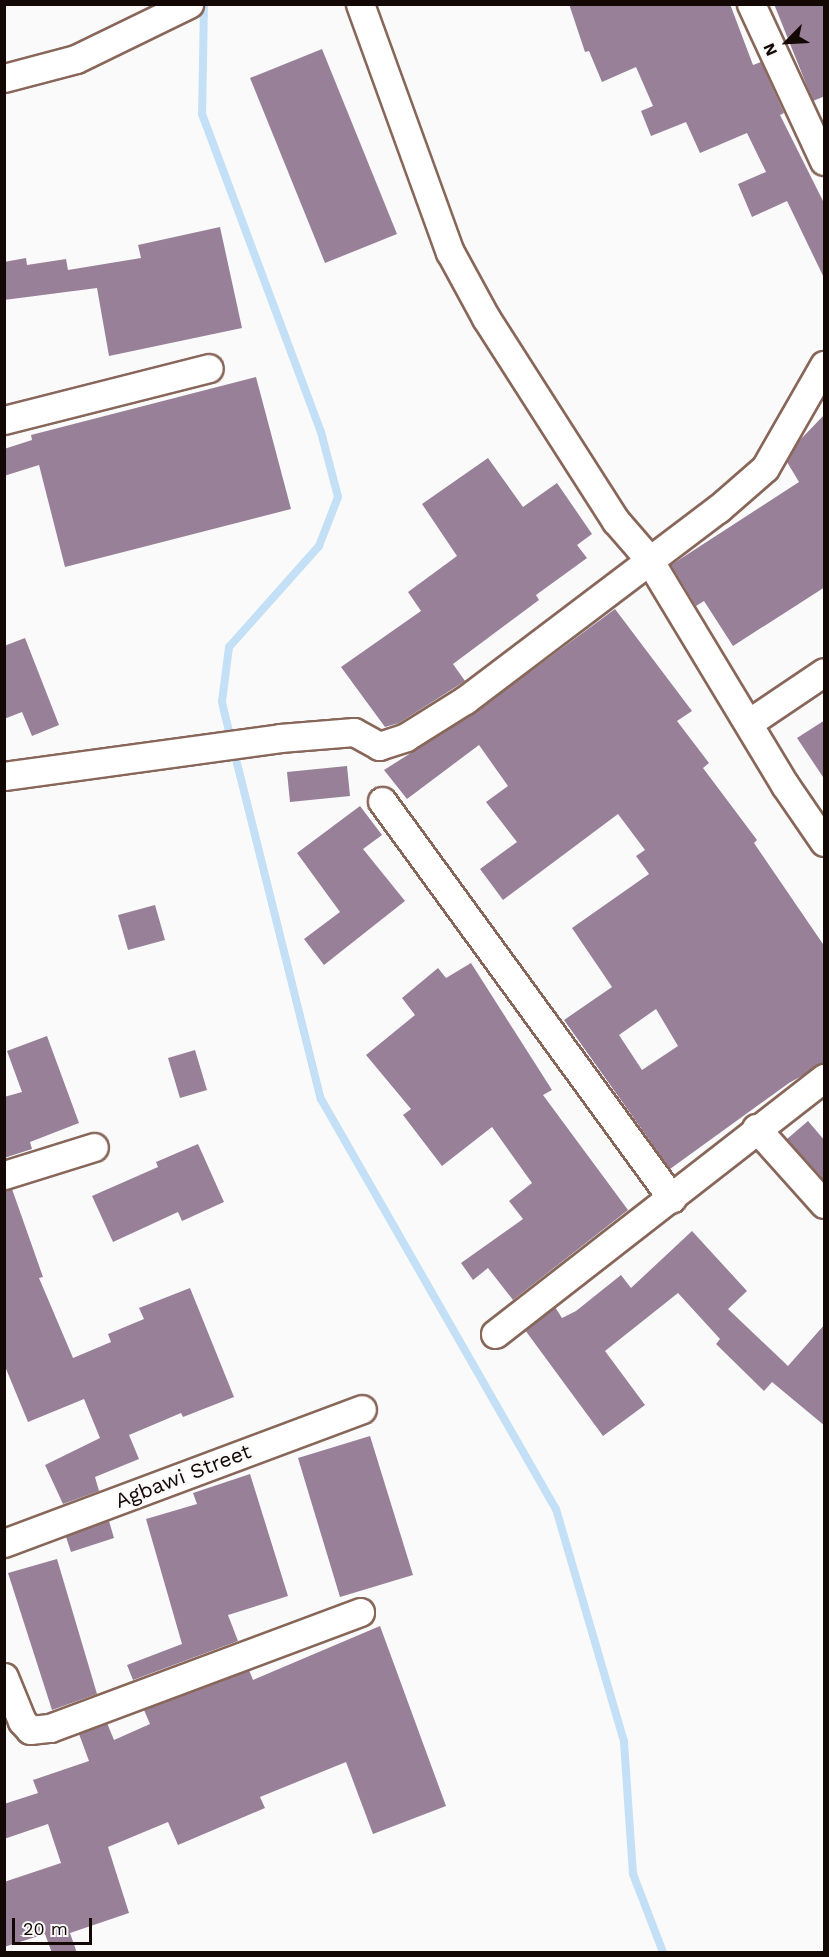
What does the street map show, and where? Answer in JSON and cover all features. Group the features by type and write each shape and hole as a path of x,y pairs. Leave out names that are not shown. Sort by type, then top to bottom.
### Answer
{"street":[{"path":"4,78 76,58 189,4"},
{"path":"360,4 450,252 498,337 616,521 648,558 750,722 785,785 825,842"},
{"path":"751,4 825,160"},
{"path":"4,776 280,738 354,732 379,746 406,737 465,700 648,558 718,508 765,468 825,365"},
{"path":"4,420 209,368"},
{"path":"750,722 825,672"},
{"path":"381,801 519,984 598,1102 672,1199"},
{"path":"495,1334 672,1199 756,1128 825,1078"},
{"path":"756,1128 825,1204"},
{"path":"4,1175 94,1147"},
{"name":"Agbawi Street","path":"4,1543 362,1409"},
{"path":"4,1677 22,1721 30,1730 50,1728 360,1612"}],"building":[{"path":"569,4 730,4 753,65 761,62 784,113 780,115 825,205 825,280 787,201 752,217 738,184 766,172 747,133 700,153 686,122 651,136 641,111 653,106 636,67 602,82 589,51 585,52"},
{"path":"774,4 825,4 825,96 813,101"},
{"path":"322,49 397,234 325,263 250,78"},
{"path":"220,227 242,328 109,356 97,288 4,300 4,262 26,258 27,265 66,259 68,270 141,258 138,245"},
{"path":"256,377 291,509 65,567 39,465 4,476 4,449 32,440 31,435"},
{"path":"825,414 825,587 733,646 704,601 696,606 671,565 799,482 787,462 797,443"},
{"path":"488,458 523,507 557,483 592,534 577,545 587,558 536,595 539,600 453,664 465,681 399,723 385,727 341,667 421,611 408,592 457,556 422,504"},
{"path":"615,609 692,711 677,721 709,763 703,768 757,840 754,843 825,947 825,1063 789,1083 670,1169 564,1020 612,987 572,928 649,874 636,856 645,850 618,814 503,900 480,869 517,842 486,802 508,786 479,745 407,799 384,770 474,713","holes":["656,1009 678,1046 642,1070 619,1035"]},
{"path":"25,638 59,725 32,736 22,712 4,719 4,646"},
{"path":"825,720 825,780 797,738"},
{"path":"347,766 350,796 290,802 287,772"},
{"path":"360,806 382,835 363,849 405,901 324,965 304,939 340,912 297,853"},
{"path":"155,905 165,940 128,950 118,915"},
{"path":"471,963 552,1090 543,1095 628,1210 513,1300 488,1268 473,1280 461,1263 523,1219 509,1201 532,1183 492,1127 442,1166 403,1115 411,1109 366,1055 415,1015 402,998 438,968 446,978"},
{"path":"47,1036 79,1123 30,1142 32,1149 4,1158 4,1097 22,1092 7,1051"},
{"path":"195,1050 207,1090 180,1098 168,1058"},
{"path":"808,1121 825,1141 825,1181 787,1139"},
{"path":"198,1144 224,1202 182,1221 178,1212 113,1242 92,1196 158,1167 156,1162"},
{"path":"12,1189 43,1277 39,1278 73,1358 111,1342 108,1334 144,1319 139,1308 190,1288 234,1397 183,1417 181,1413 129,1435 139,1459 95,1477 99,1491 63,1504 45,1465 100,1438 84,1399 28,1422 4,1364 4,1190"},
{"path":"692,1231 747,1291 728,1309 788,1366 825,1324 825,1426 772,1382 764,1391 716,1344 720,1339 678,1293 605,1351 645,1405 603,1436 525,1330 555,1307 562,1318 576,1311 621,1275 631,1288"},
{"path":"370,1436 413,1575 340,1597 298,1458"},
{"path":"250,1474 288,1596 228,1615 238,1641 133,1680 127,1665 182,1644 146,1519 197,1504 193,1493"},
{"path":"109,1521 114,1538 71,1552 66,1537"},
{"path":"57,1559 97,1694 52,1710 8,1573"},
{"path":"380,1626 446,1806 373,1834 346,1762 260,1797 265,1808 178,1845 168,1822 108,1847 129,1913 70,1933 77,1953 52,1953 45,1934 4,1947 4,1882 61,1863 48,1824 4,1839 4,1804 38,1793 33,1780 89,1761 79,1734 107,1723 114,1740 150,1724 144,1710 249,1670 253,1680"}],"waterway":[{"path":"204,4 202,114 321,432 338,497 319,546 229,647 222,702 225,715 321,1099 556,1509 624,1742 633,1874 663,1952"}]}
